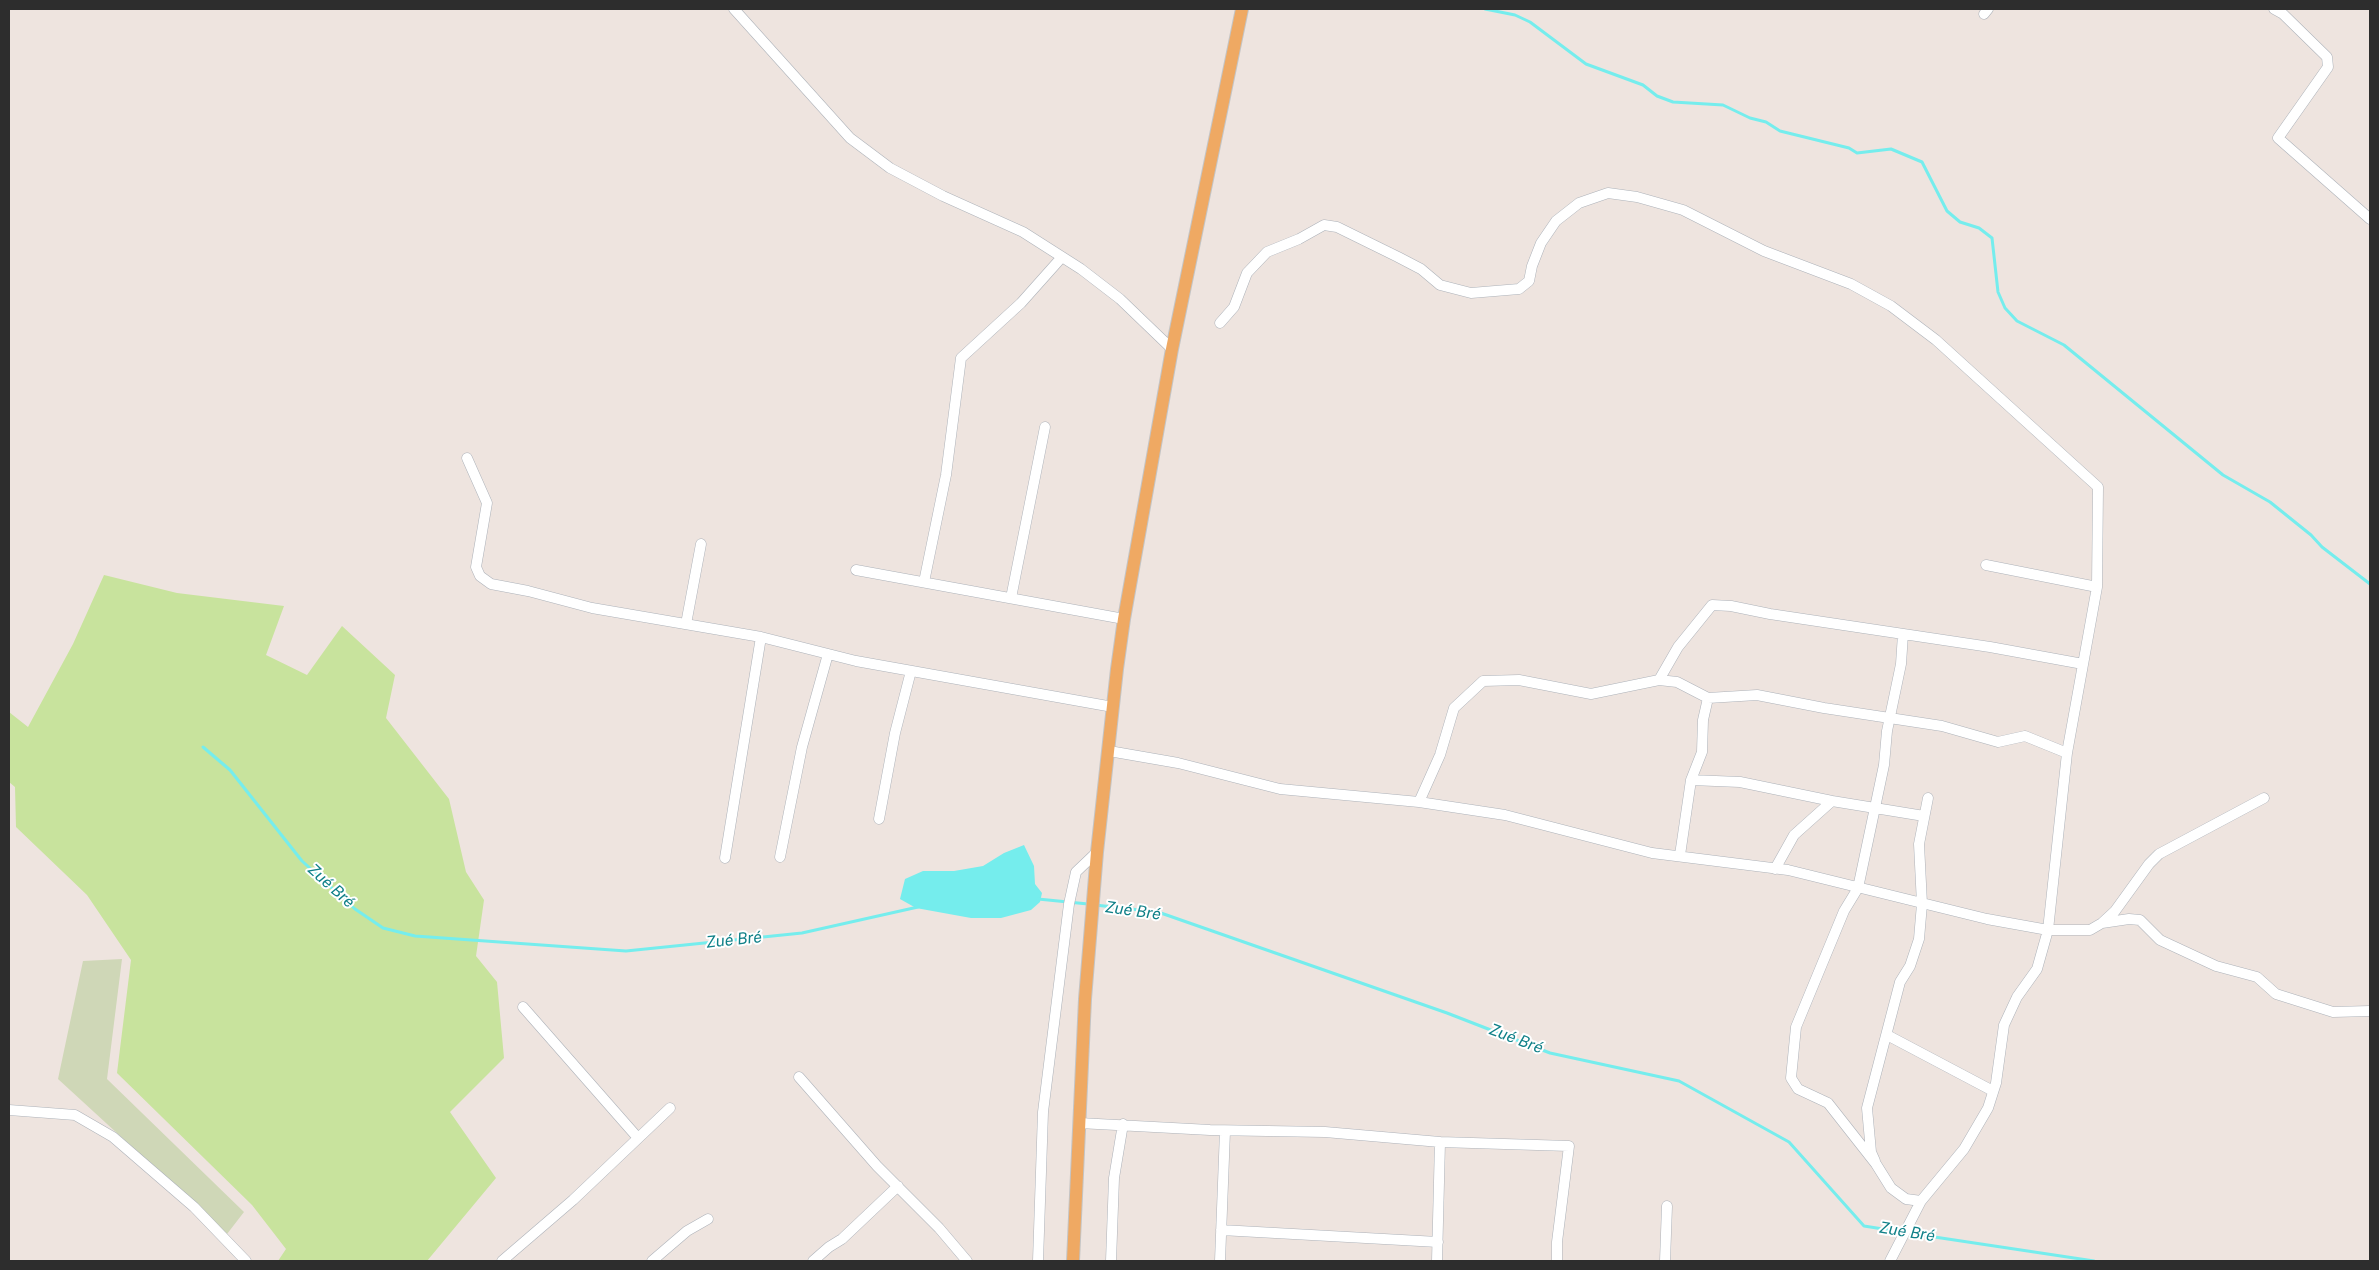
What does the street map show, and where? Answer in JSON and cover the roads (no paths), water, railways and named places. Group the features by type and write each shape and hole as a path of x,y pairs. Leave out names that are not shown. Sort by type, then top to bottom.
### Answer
{"main road":[{"path":"1073,1261 1085,999 1097,852 1124,619 1172,349 1242,9"}],"street":[{"path":"734,9 850,138 890,168 944,196 1023,232 1062,257 1120,299 1172,349"},
{"path":"2274,9 2283,14 2328,57 2328,67 2278,138 2370,219"},
{"path":"1220,323 1234,307 1247,273 1267,252 1299,239 1324,225 1336,227 1421,269 1440,285 1471,293 1519,289 1529,282 1532,266 1541,244 1556,221 1579,203 1608,193 1637,197 1683,210 1764,251 1851,284 1891,306 1936,340 2098,487 2097,587 2067,753 2048,930 2037,969 2017,997 2004,1026 1993,1091 1988,1108 1964,1149 1921,1202 1890,1261"},
{"path":"924,582 946,475 961,358 1021,303 1062,257"},
{"path":"1011,598 1045,427"},
{"path":"467,458 488,503 476,567 480,576 490,584 528,591 592,608 761,637 828,654 912,671 1113,707"},
{"path":"686,624 701,544"},
{"path":"1986,565 2097,587"},
{"path":"856,570 1124,619"},
{"path":"1659,680 1678,646 1712,605 1731,606 1770,614 2083,664"},
{"path":"1876,1164 1828,1104 1798,1088 1791,1078 1796,1027 1844,911 1858,888 1901,664 1903,634"},
{"path":"725,858 761,637"},
{"path":"780,857 802,747 828,654"},
{"path":"878,819 895,732 912,671"},
{"path":"1418,802 1440,755 1454,708 1483,681 1519,680 1591,694 1659,680 1678,682 1708,698 1757,695 1942,726 1998,742 2025,736 2067,753"},
{"path":"1680,855 1691,780 1702,752 1703,720 1708,698"},
{"path":"1109,751 1178,763 1280,789 1418,802 1506,815 1652,853 1680,855 1720,863 1775,869 1829,879 1922,904 1987,919 2048,930 2090,930 2102,923 2116,912 2149,864 2159,854 2264,798"},
{"path":"1691,780 1740,782 1832,801 1924,816"},
{"path":"1921,1202 1906,1198 1890,1188 1871,1152 1866,1108 1900,982 1910,966 1919,939 1922,904 1919,844 1928,798"},
{"path":"1775,869 1794,835 1832,801"},
{"path":"1038,1261 1043,1112 1069,904 1076,872 1097,852"},
{"path":"2102,923 2140,920 2160,940 2216,966 2257,977 2276,994 2332,1012 2370,1011"},
{"path":"523,1007 638,1138"},
{"path":"1887,1035 1993,1091"},
{"path":"799,1077 877,1166 939,1228 967,1261"},
{"path":"502,1261 547,1224 670,1108"},
{"path":"9,1110 76,1115 113,1137 194,1208 246,1261"},
{"path":"1079,1123 1225,1131 1325,1132 1440,1142 1569,1146 1556,1242 1557,1261"},
{"path":"1111,1261 1114,1178 1123,1124"},
{"path":"1220,1261 1225,1131"},
{"path":"1437,1261 1440,1142"},
{"path":"813,1261 842,1239 898,1186"},
{"path":"1665,1261 1667,1206"},
{"path":"652,1261 687,1232 708,1219"},
{"path":"1220,1230 1438,1242"}],"water":[{"path":"1024,845 1034,866 1035,884 1042,893 1040,902 1031,910 1001,918 971,918 916,908 900,899 905,879 923,871 954,871 983,866 1004,853"}],"waterway":[{"path":"1485,9 1515,15 1530,22 1586,64 1643,85 1657,96 1673,102 1723,105 1750,118 1766,122 1780,131 1849,148 1857,153 1891,149 1922,162 1947,211 1960,222 1979,228 1992,238 1998,292 2005,308 2017,321 2064,345 2223,475 2270,502 2311,535 2322,547 2370,584"},
{"name":"Zué Bré","path":"203,747 230,770 302,861 355,909 383,928 415,936 626,951 802,933 918,907"},
{"name":"Zué Bré","path":"1038,899 1088,904"},
{"name":"Zué Bré","path":"1095,905 1158,912 1447,1013 1550,1053 1679,1081 1789,1142 1864,1226 1902,1232"},
{"name":"Zué Bré","path":"1908,1233 2094,1261"}]}
